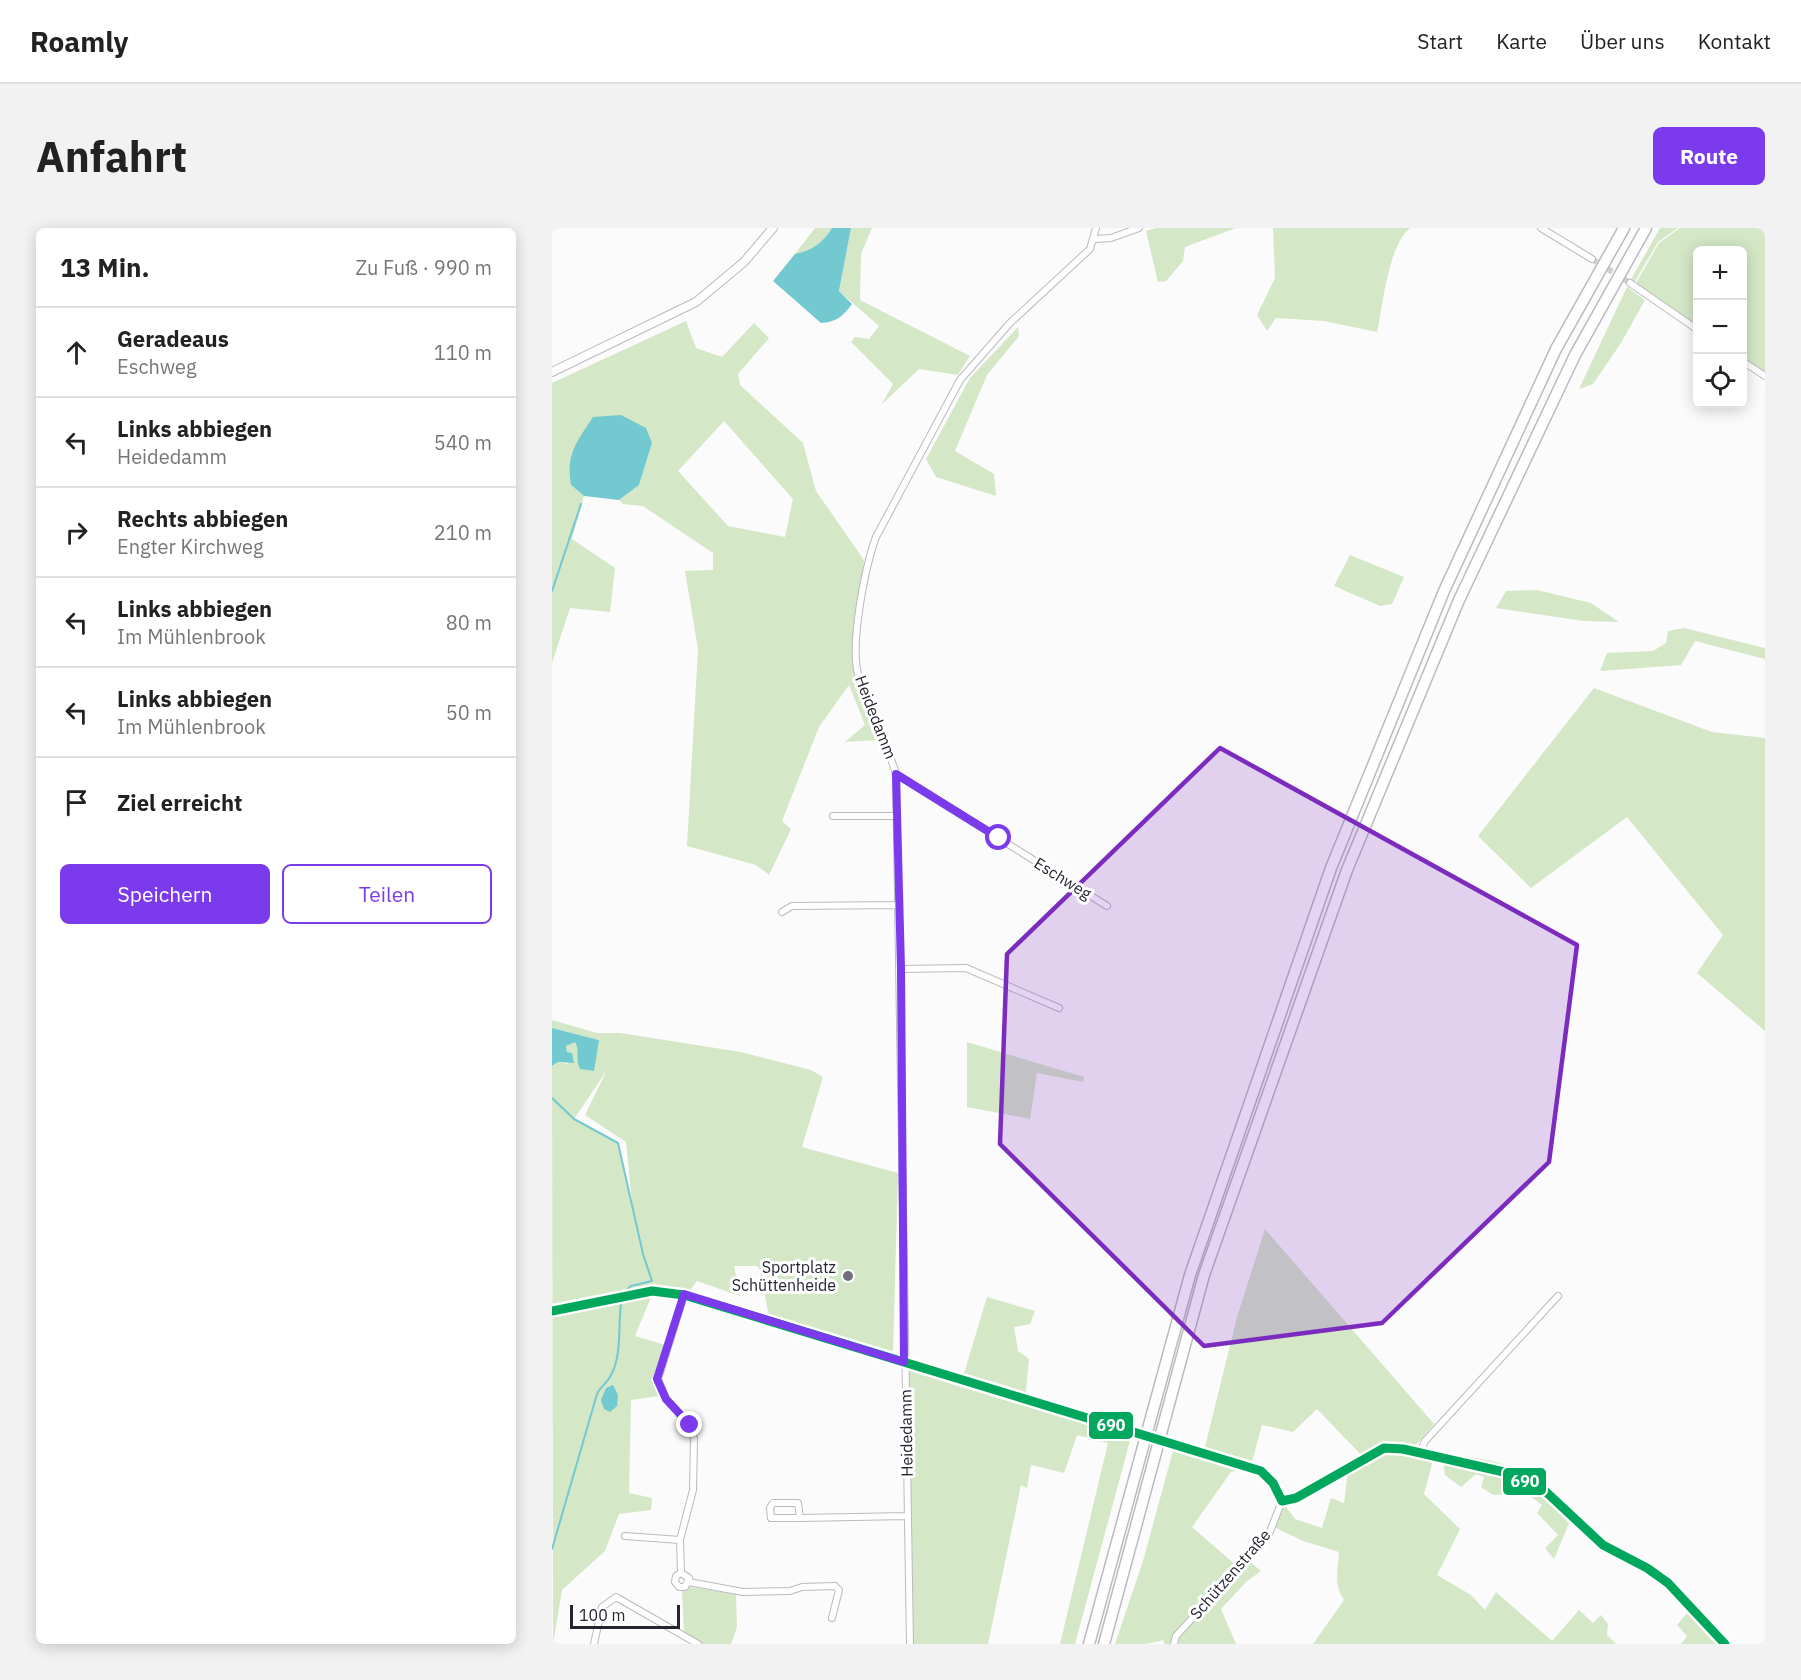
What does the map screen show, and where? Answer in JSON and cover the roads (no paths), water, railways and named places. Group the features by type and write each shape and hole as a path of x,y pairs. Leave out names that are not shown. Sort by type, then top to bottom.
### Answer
{"highway":[{"path":"1089,1644 1190,1275 1331,868 1444,591 1556,349 1624,228"},
{"path":"1104,1644 1204,1275 1347,870 1464,589 1575,355 1646,228"}],"main road":[{"path":"552,372 696,302 744,262 773,228"}],"street":[{"name":"Heidedamm","path":"910,1644 904,1362 901,969 896,774 858,673 857,643 866,563 876,537 960,380 1010,323 1081,260 1090,249 1096,228"},
{"path":"1095,238 1111,238 1139,228"},
{"path":"1541,228 1592,259"},
{"path":"1630,283 1693,327"},
{"path":"1747,364 1765,376"},
{"name":"Eschweg","path":"896,774 1107,906"},
{"path":"833,816 897,816"},
{"path":"782,912 792,906 899,905"},
{"path":"901,969 966,968 1059,1008"},
{"path":"552,1311 652,1291 684,1294 1132,1432"},
{"path":"681,1573 680,1540 693,1490 694,1439 690,1425 666,1399 657,1379 684,1294"},
{"path":"1420,1453 1425,1441 1558,1296"},
{"path":"1170,1444 1261,1471 1273,1483 1282,1501 1296,1498 1384,1448 1420,1453 1504,1472 1544,1490 1603,1545 1647,1568 1668,1583 1725,1644"},
{"name":"Schützenstraße","path":"1174,1644 1176,1636 1269,1534 1282,1501"},
{"path":"800,1518 798,1503 773,1503 770,1508 771,1518 800,1518 908,1516"},
{"path":"625,1536 680,1540"},
{"path":"681,1573 676,1576 675,1582 679,1587 685,1587 689,1582"},
{"path":"681,1573 686,1574 689,1582"},
{"path":"689,1582 743,1592 790,1591 802,1587 835,1586 839,1590 832,1618"},
{"path":"594,1644 602,1607 616,1597 698,1644"}],"water":[{"path":"832,228 851,228 839,291 852,304 839,318 821,323 773,281 795,254 816,245"},
{"path":"621,415 646,428 652,443 639,485 619,500 584,496 571,485 570,465 574,449 593,417"},
{"path":"552,1028 599,1040 594,1071 580,1069 575,1042 566,1046 567,1052 572,1053 574,1063 558,1062 552,1066"},
{"path":"613,1385 618,1395 617,1406 610,1412 604,1409 601,1400 606,1388"}],"waterway":[{"path":"552,591 581,504"},
{"path":"552,1098 574,1119 618,1143 643,1254 652,1281 631,1286 623,1293"},
{"path":"552,1549 597,1394 610,1377 617,1359 621,1303"}],"tunnel":[{"path":"1592,259 1630,283"},
{"path":"1132,1432 1170,1444"}],"place":[{"name":"Sportplatz Schüttenheide","path":"848,1276"}]}
